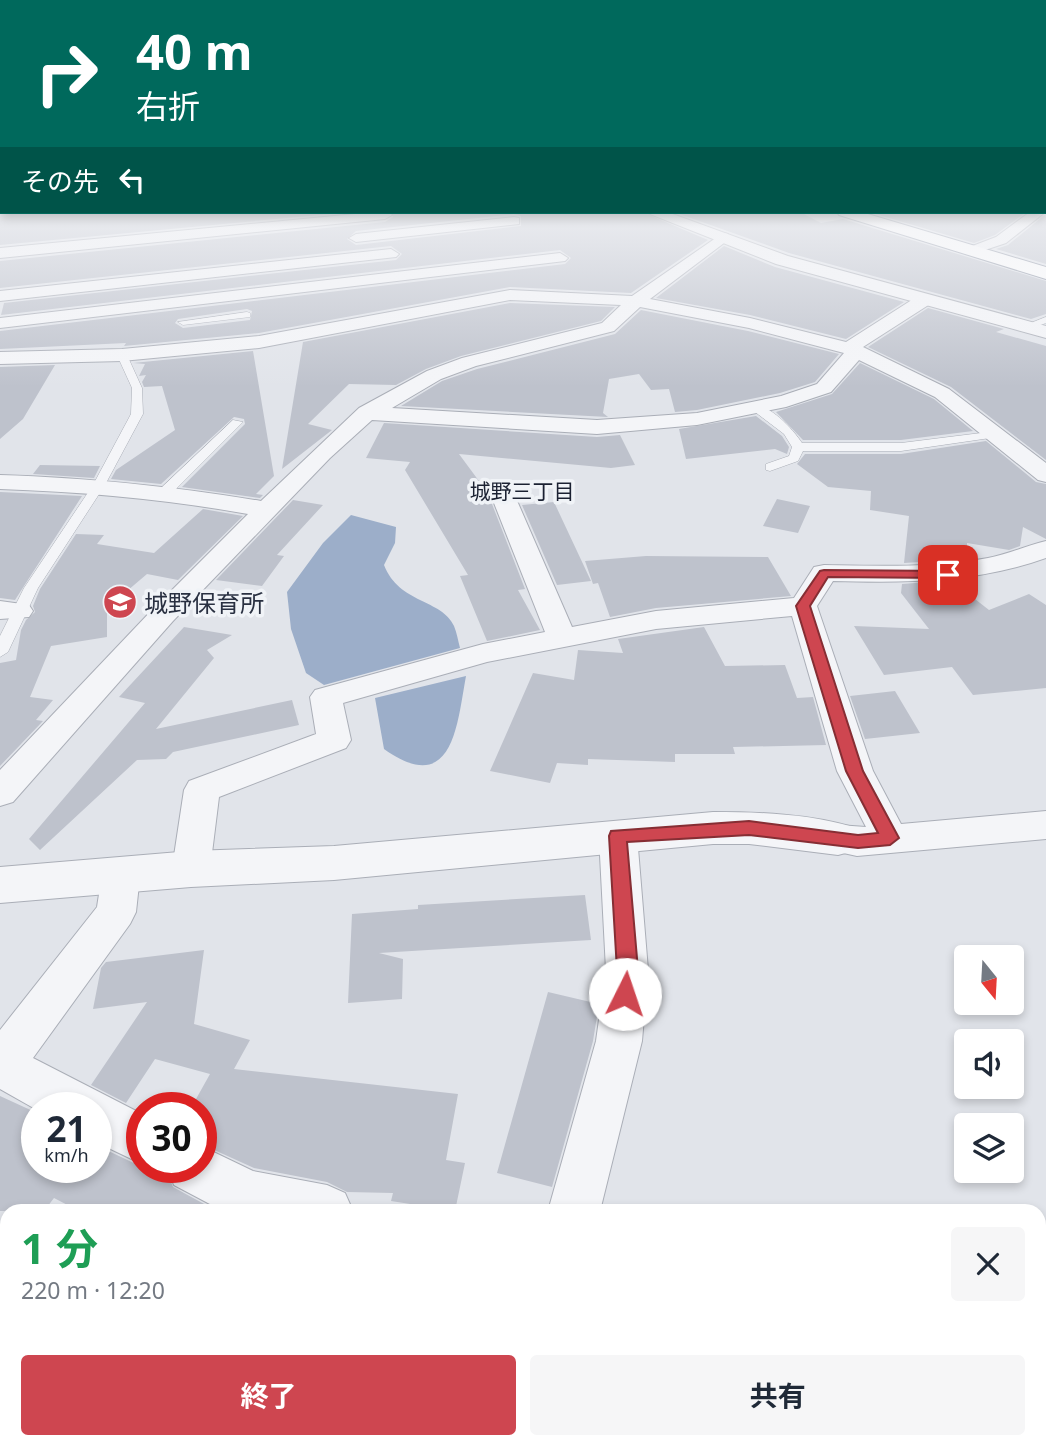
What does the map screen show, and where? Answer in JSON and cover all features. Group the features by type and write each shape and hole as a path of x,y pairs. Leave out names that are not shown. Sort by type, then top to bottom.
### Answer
{"highway":[{"path":"975,252 1046,273"}],"street":[{"path":"219,252 250,320"},
{"path":"0,323 390,277 565,262 552,252"},
{"path":"0,793 163,615 322,453 367,413 434,375 469,362 608,327 636,300 703,252"},
{"path":"761,252 782,260 1046,332"},
{"path":"0,296 401,253"},
{"path":"390,277 421,314"},
{"path":"0,358 122,355 259,342 421,314 510,295 585,288 750,323 853,349 942,393 1046,475"},
{"path":"367,413 537,421 597,427 697,419 786,401 824,388 853,349 925,300"},
{"path":"0,482 99,485 165,492 269,509"},
{"path":"506,503 562,638"},
{"path":"890,838 855,771 803,606 824,573 948,575 1015,562 1046,549"},
{"path":"191,869 202,790 334,740 326,697 482,653 656,620 803,606"},
{"path":"0,885 191,869 334,863 618,836 749,828 858,842 1046,825"},
{"path":"576,1204 619,1041 627,970 618,836"},
{"path":"50,1092 1,1066 116,912 121,875"},
{"path":"217,1180 263,1204"}],"lane":[{"path":"183,322 250,320"},
{"path":"1026,327 1046,320"},
{"path":"0,652 10,611 31,588 99,485 137,414 138,388 122,355"},
{"path":"755,407 789,432 797,447 794,458 770,467"},
{"path":"165,492 237,422"},
{"path":"797,447 901,447 997,434"}],"water":[{"path":"351,515 396,527 395,543 384,565 400,587 448,617 455,629 460,648 324,685 306,673 291,629 287,592 323,543"},
{"path":"466,676 454,734 438,760 425,765 407,762 384,749 375,698"}],"building":[{"path":"93,252 339,252 0,288 0,261"},
{"path":"399,252 546,252 1,315 4,303 396,260 402,254"},
{"path":"562,252 691,252 631,293 510,287 259,333 124,346 126,343 0,349 0,331 565,264 571,258","holes":["247,309 252,311 250,320 183,328 175,323 178,319"]},
{"path":"717,252 738,252 775,267 904,302 846,339 750,315 656,298"},
{"path":"785,252 950,252 1046,281 1046,314 1031,319"},
{"path":"1005,252 1046,252 1046,264"},
{"path":"510,303 615,307 601,321 461,356 426,369 396,385 349,384 308,424 332,430 282,469 303,342"},
{"path":"928,308 1004,329 996,332 1046,346 1046,460 951,387 868,347"},
{"path":"641,310 748,331 839,354 815,382 780,393 697,410 675,412 669,389 651,390 639,374 609,379 603,413 608,417 401,406 442,381 477,369 615,334"},
{"path":"253,351 274,476 256,494 263,495 260,498 182,487 245,424 244,419 234,417 161,484 111,479 116,470 175,430 162,386 144,387 142,382 146,375 139,376 145,364 133,363"},
{"path":"860,363 934,399 973,431 901,440 803,440 776,412 832,394"},
{"path":"55,365 23,419 0,439 0,367"},
{"path":"756,416 782,436 789,447 787,454 775,449 686,459 679,429"},
{"path":"384,423 597,437 620,435 635,465 611,468 459,454 493,500 492,504 525,589 518,590 540,630 487,641 460,576 468,575 405,470 410,462 366,458"},
{"path":"986,441 1036,482 1046,484 1046,539 1023,527 1020,546 1009,550 967,543 967,559 904,563 909,516 870,510 871,491 828,487 797,464 805,454 901,454"},
{"path":"40,465 100,466 94,478 33,474"},
{"path":"0,492 82,496 15,600 0,598"},
{"path":"777,499 810,506 798,533 763,526"},
{"path":"293,500 323,505 277,555 284,556 262,586 216,580"},
{"path":"554,502 591,581 557,585 522,505"},
{"path":"203,509 243,516 178,580 147,574 107,608 107,637 51,646 30,697 53,700 36,720 43,721 0,766 0,663 16,660 21,630 26,620 35,612 33,606 40,589 76,534 104,535 97,544 154,553"},
{"path":"646,556 768,557 791,596 656,608 610,617 598,583 593,584 585,561"},
{"path":"967,579 966,592 989,610 1029,594 1046,605 1046,688 973,695 952,667 884,675 854,626 929,629 901,593 902,584"},
{"path":"184,627 232,635 207,650 214,658 156,729 292,700 299,725 173,752 166,759 137,760 40,850 29,839 145,703 119,697"},
{"path":"704,627 725,666 785,665 797,698 813,697 826,745 733,747 735,754 675,754 675,762 588,759 588,765 557,763 550,783 490,771 533,673 574,680 578,650 623,653 618,639"},
{"path":"895,691 920,733 865,739 850,696"},
{"path":"585,895 591,940 379,953 403,959 402,999 348,1003 352,914 418,909 418,905"},
{"path":"204,950 194,1024 250,1040 234,1069 458,1094 446,1160 465,1163 456,1204 410,1204 391,1201 393,1193 347,1192 327,1182 254,1168 217,1151 217,1092 200,1092 210,1074 155,1059 133,1092 126,1092 126,1103 112,1096 112,1092 105,1092 91,1085 147,1002 93,1009 101,968 106,962"},
{"path":"548,992 599,1004 593,1041 552,1187 497,1173"},
{"path":"0,1096 21,1106 21,1183 112,1183 112,1153 126,1159 126,1183 171,1183 173,1187 204,1204 66,1204 54,1198 49,1204 0,1204"}],"place":[{"name":"城野保育所","path":"120,602"}],"district":[{"name":"城野三丁目","path":"522,491"}],"route":[{"path":"625,994 627,970 622,864 618,836 713,828 749,828 858,842 890,838 855,771 803,606 824,573 948,575"}]}
